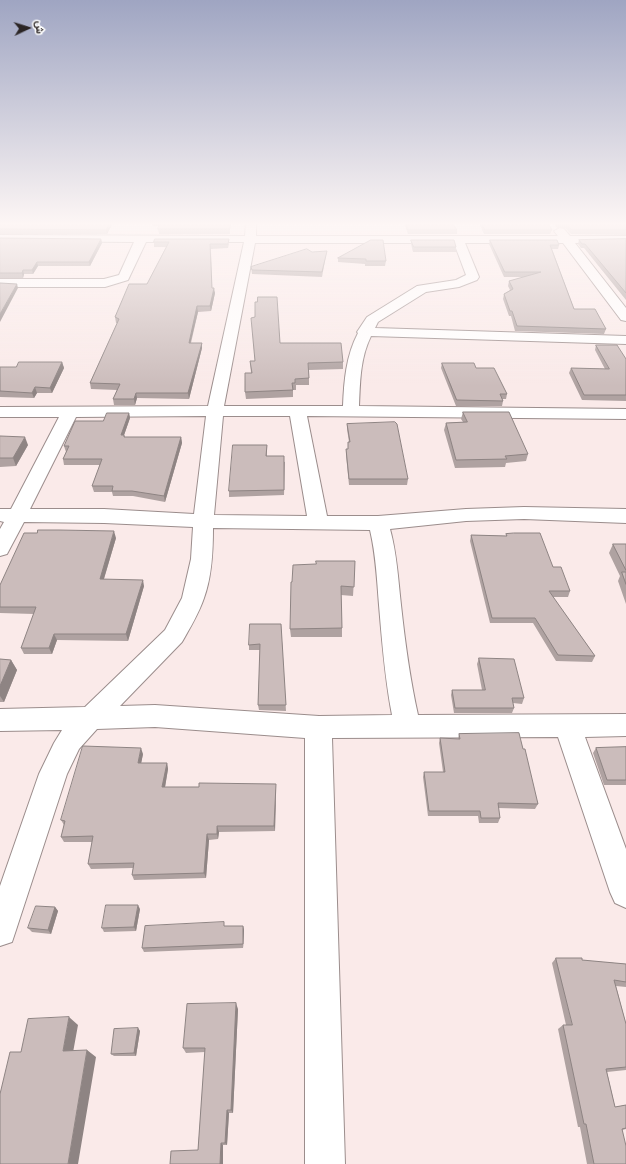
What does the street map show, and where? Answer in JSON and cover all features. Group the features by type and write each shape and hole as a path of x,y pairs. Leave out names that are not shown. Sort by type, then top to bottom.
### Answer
{"street":[{"path":"0,283 105,283 123,277"},
{"path":"0,930 60,758 77,731 93,718 174,636 193,598 202,559 203,521 215,411 241,277"},
{"path":"351,411 352,377 364,332 372,320 422,289 459,283 472,277"},
{"path":"595,277 626,317"},
{"path":"364,332 626,340"},
{"path":"0,549 8,515 70,411"},
{"path":"0,412 351,411 626,414"},
{"path":"298,412 318,523"},
{"path":"8,515 112,516 203,521 318,523 378,522 524,513 626,516"},
{"path":"378,522 386,553 390,605 400,692 407,727"},
{"path":"0,720 155,716 319,727 626,725"},
{"path":"568,726 626,892"},
{"path":"319,727 318,770 325,1164"}],"building":[{"path":"150,277 212,277 212,288 214,288 210,306 197,306 189,343 202,343 188,393 136,393 134,399 113,399 120,384 90,383 119,319 115,317 129,284 147,284"},
{"path":"522,277 562,277 574,309 595,309 606,329 517,326 504,294 513,289 509,281"},
{"path":"613,277 626,277 626,293"},
{"path":"0,283 17,284 0,314"},
{"path":"258,297 277,297 280,343 341,343 343,362 308,363 309,378 295,379 295,383 292,383 293,390 245,392 245,373 252,373 250,361 255,361 251,318 255,317 255,302 257,302"},
{"path":"596,345 617,345 626,359 626,395 584,395 571,368 609,369"},
{"path":"19,362 62,362 50,388 35,387 32,393 0,391 0,367 16,367"},
{"path":"442,363 474,363 476,368 494,368 507,394 500,394 503,401 457,400"},
{"path":"463,412 509,412 528,454 505,456 507,459 456,460 446,423 467,422"},
{"path":"107,413 129,413 121,435 124,435 124,437 181,437 164,496 132,491 112,491 113,486 92,486 102,459 63,459 69,446 64,446 75,421 103,421"},
{"path":"395,422 397,424 408,479 349,479 346,449 348,449 348,442 350,442 347,424"},
{"path":"0,436 25,437 13,458 0,458"},
{"path":"233,445 267,445 266,456 284,456 284,490 229,491"},
{"path":"38,530 114,531 100,579 143,580 126,634 54,634 49,648 21,648 36,607 0,607 0,585 24,533 37,533"},
{"path":"540,533 553,567 561,567 570,591 549,591 595,656 558,655 535,618 492,618 471,535 507,536 506,534"},
{"path":"613,544 626,544 626,570"},
{"path":"316,561 355,561 354,587 341,586 342,628 290,629 291,582 293,565 316,564"},
{"path":"622,572 626,572 626,584"},
{"path":"250,624 281,624 286,705 258,705 260,644 249,645"},
{"path":"479,658 514,659 524,698 512,698 514,708 455,708 452,690 485,690"},
{"path":"0,659 11,660 0,686"},
{"path":"519,733 523,749 525,749 538,804 498,803 500,818 481,818 480,811 429,811 424,772 445,772 440,738 460,739 459,734"},
{"path":"83,746 141,748 138,763 167,763 162,787 199,787 199,783 276,784 274,826 217,826 217,834 207,834 204,873 132,875 134,863 88,864 93,836 61,837 65,821 61,820"},
{"path":"626,747 626,780 607,780 596,748"},
{"path":"106,905 138,905 134,927 102,928"},
{"path":"36,906 55,907 48,930 28,928"},
{"path":"224,922 224,926 243,926 243,944 142,948 145,926"},
{"path":"556,958 582,958 582,960 626,964 626,982 614,980 626,1024 626,1067 606,1069 615,1107 626,1105 626,1128 622,1129 626,1146 626,1164 594,1164 563,1025 572,1025"},
{"path":"236,1003 231,1110 227,1110 225,1143 221,1143 220,1164 170,1164 171,1151 198,1150 205,1048 183,1048 187,1004"},
{"path":"69,1017 63,1051 87,1050 68,1164 0,1164 0,1094 10,1052 21,1052 28,1019"},
{"path":"138,1028 134,1053 111,1054 114,1029"}]}
